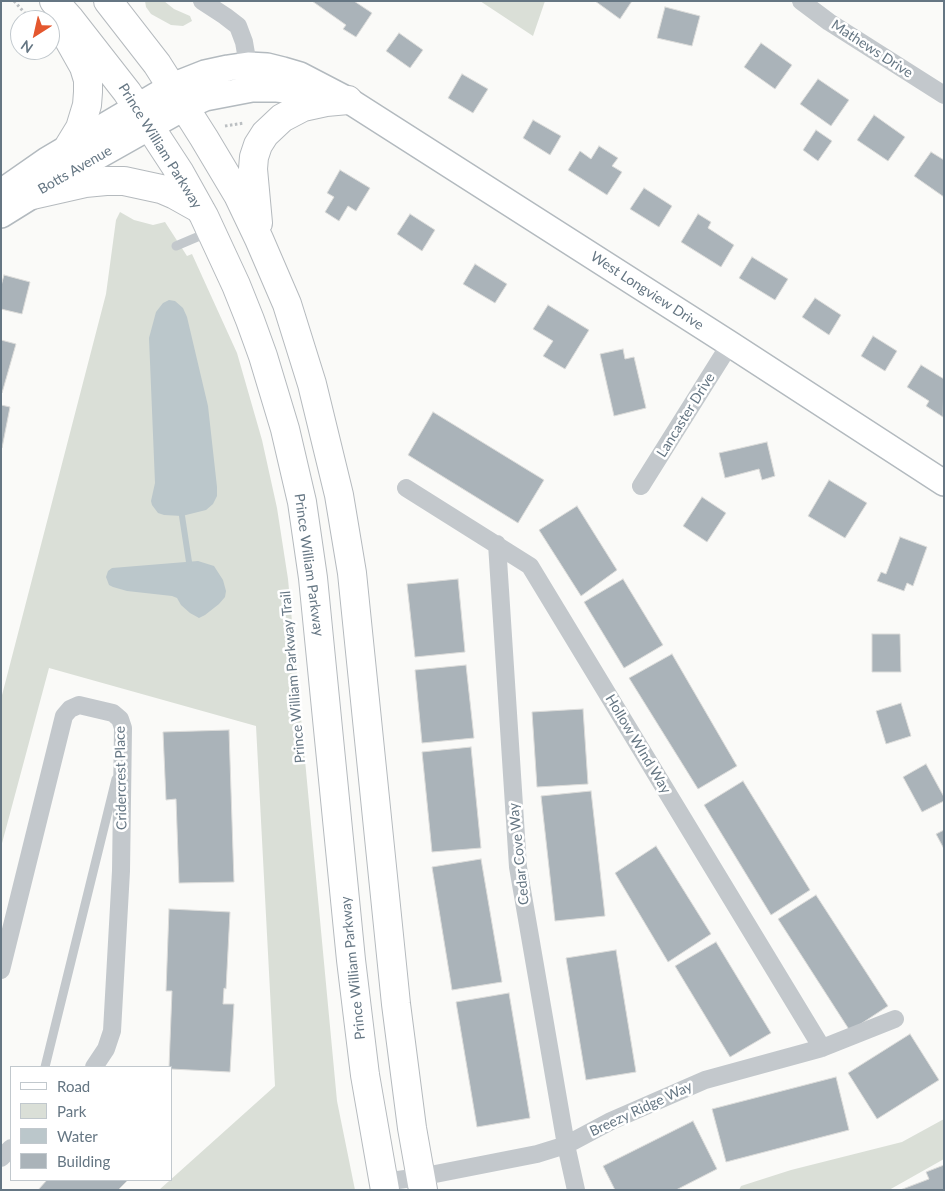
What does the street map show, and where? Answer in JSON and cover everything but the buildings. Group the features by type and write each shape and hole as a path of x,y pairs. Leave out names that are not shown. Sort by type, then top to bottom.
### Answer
{"main road":[{"path":"48,1 84,67 88,80 84,118 69,146"},
{"name":"Prince William Parkway","path":"54,1 115,76 144,116 180,173 236,285 263,356 285,429 302,502 313,578 351,960 365,1075 384,1186"},
{"path":"108,1 146,49 178,97 233,188 259,239 287,304 307,366 331,458 357,608 396,1004 412,1128 422,1183"},
{"path":"259,239 253,169 258,145 265,134 282,118 303,108 326,102 348,100"},
{"path":"32,195 86,184 124,181 161,189 175,195 205,220"}],"street":[{"path":"202,1 238,26 244,42 248,65"},
{"name":"Mathews Drive","path":"801,1 830,22 944,95"},
{"name":"West Longview Drive","path":"144,116 178,97 205,73 248,65 267,66 300,75 348,100 944,483"},
{"name":"West Longview Drive","path":"178,97 206,98 252,89 277,89 301,91 348,100"},
{"name":"Botts Avenue","path":"1,192 69,146 144,116"},
{"name":"Botts Avenue","path":"1,215 74,169 144,116"},
{"name":"Lancaster Drive","path":"641,486 730,344"},
{"name":"Hollow WInd Way","path":"406,488 530,566 822,1048"},
{"name":"Cedar Cove Way","path":"497,544 518,867 566,1145 576,1190"},
{"name":"Cridercrest Place","path":"1,970 64,716 70,709 79,705 113,713 120,719 123,728 121,871 112,1031 106,1049 95,1066"},
{"name":"Breezy Ridge Way","path":"384,1186 422,1183 566,1145 611,1121 705,1080 822,1048 895,1020"},
{"path":"1,1158 10,1149"}],"lane":[{"path":"176,246 205,220"},
{"path":"45,1066 123,752"}],"green space":[{"path":"145,1 164,1 174,9 190,16 192,21 183,26 171,25 151,14 146,7"},
{"path":"480,1 545,1 533,36"},
{"path":"120,212 134,220 153,225 165,222 187,256 192,254 237,353 262,440 277,508 288,579 337,1101 355,1190 159,1190 169,1181 172,1181 172,1178 275,1086 256,726 49,668 1,847 1,699 106,294 116,220"},
{"path":"944,1119 944,1159 889,1190 739,1190 741,1186 791,1170 902,1142"}],"water":[{"path":"169,300 175,301 183,308 187,317 208,406 217,487 217,496 213,504 206,510 182,516 158,513 151,501 155,483 149,338 156,312 163,303"},
{"path":"198,561 214,566 223,580 226,591 225,597 219,604 199,618 181,605 177,598 127,591 113,587 109,585 106,577 108,571 112,568"}],"waterway":[{"path":"182,516 189,562"}]}
